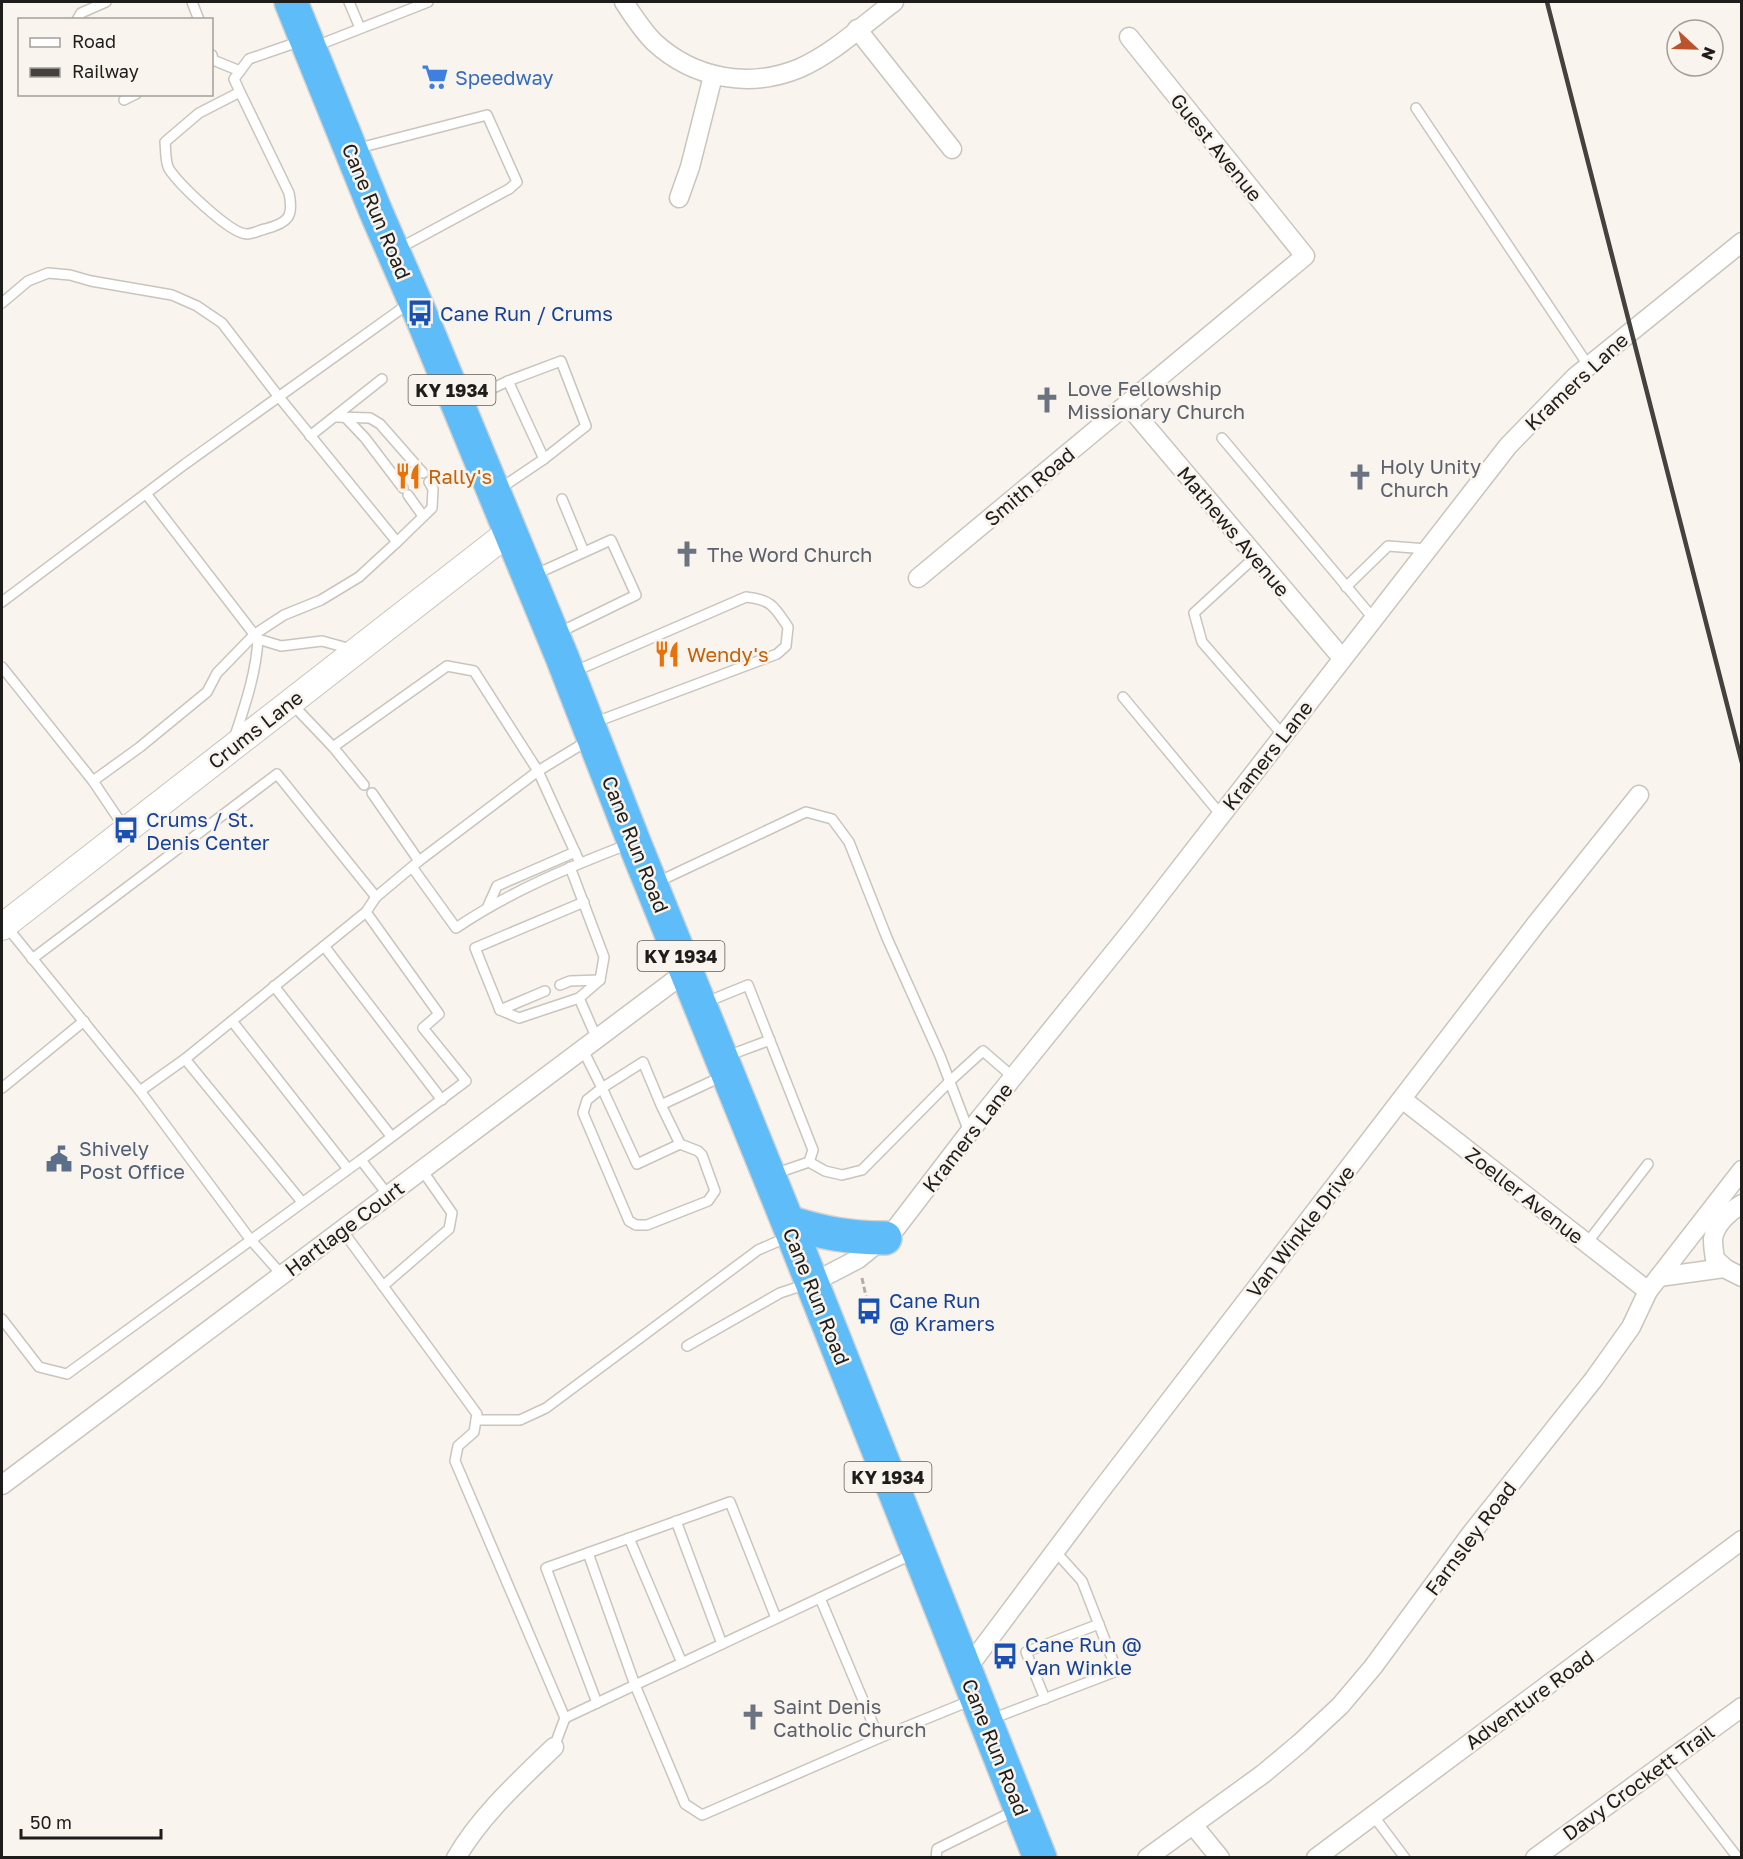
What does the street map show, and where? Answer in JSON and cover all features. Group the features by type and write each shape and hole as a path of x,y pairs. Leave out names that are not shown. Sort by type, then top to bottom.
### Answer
{"highway":[{"name":"Cane Run Road","path":"291,2 569,674 1040,1857"},
{"path":"790,1229 855,1238 885,1238"}],"main road":[{"name":"Crums Lane","path":"3,926 509,532"}],"street":[{"path":"624,2 640,26 668,53 713,76 730,79 784,73 801,67 823,56 894,2"},
{"path":"857,29 952,149"},
{"name":"Guest Avenue","path":"1129,37 1305,256"},
{"path":"680,198 713,76"},
{"name":"Kramers Lane","path":"812,1283 858,1258 896,1228 969,1132 1136,925 1508,446 1535,416 1588,365 1742,242"},
{"name":"Smith Road","path":"918,578 1305,256"},
{"name":"Mathews Avenue","path":"1127,404 1342,658"},
{"name":"Van Winkle Drive","path":"976,1697 1055,1551 1536,924 1639,795"},
{"name":"Hartlage Court","path":"2,1485 687,971"},
{"name":"Zoeller Avenue","path":"1402,1099 1587,1243 1653,1284"},
{"name":"Farnsley Road","path":"1147,1857 1263,1774 1340,1706 1373,1667 1470,1535 1594,1379 1631,1327 1653,1284 1742,1170"},
{"path":"1742,1204 1732,1209 1720,1223 1713,1237 1715,1259 1724,1268 1742,1277"},
{"path":"1653,1284 1724,1268"},
{"name":"Adventure Road","path":"1316,1857 1742,1540"},
{"name":"Davy Crockett Trail","path":"1535,1857 1742,1707"},
{"path":"456,1857 478,1826 508,1792 554,1747"},
{"path":"1193,1825 1220,1857"}],"lane":[{"path":"78,18 81,13 106,2"},
{"path":"192,2 198,18"},
{"path":"349,2 360,28"},
{"path":"240,92 199,113 165,142 168,167 187,191 234,229 247,234 280,225 289,216 292,206 289,193 234,79 240,71 249,60 360,28 428,2"},
{"path":"213,59 240,71"},
{"path":"124,100 132,96"},
{"path":"1416,108 1588,365"},
{"path":"351,150 487,115 516,182 509,189 393,252"},
{"path":"2,303 28,281 48,273 70,275 91,281 172,295 197,306 222,323 397,542"},
{"path":"2,602 186,464 414,300"},
{"path":"458,405 508,381 561,361 586,426 544,459 493,493"},
{"path":"310,436 341,417 382,379"},
{"path":"508,381 544,459"},
{"path":"341,417 370,418 380,424 423,473"},
{"path":"341,417 365,438 423,516"},
{"path":"1222,438 1373,618"},
{"path":"93,781 140,747 207,692 217,673 256,636 284,615 321,600 359,577 432,508 433,489 429,482"},
{"path":"147,495 256,636 281,646 322,641 357,651"},
{"path":"562,499 584,552"},
{"path":"528,578 611,540 636,595 553,636"},
{"path":"1346,586 1388,546 1427,549"},
{"path":"1256,556 1194,613 1202,642 1282,735"},
{"path":"140,1091 185,1059 366,912 376,897 415,864 591,731 777,654 786,646 788,627 772,603 746,597 569,674"},
{"path":"231,748 250,690 256,636"},
{"path":"333,747 447,666 474,671 538,771 580,862"},
{"path":"2,668 93,781 126,830"},
{"path":"1123,697 1221,815"},
{"path":"290,702 333,747 364,785"},
{"path":"32,959 277,774 376,897"},
{"path":"372,793 456,928 488,906 580,862 634,842"},
{"path":"654,887 666,878 806,812 832,819 849,842 950,1081 969,1132"},
{"path":"488,906 497,886 575,852"},
{"path":"570,867 584,902 604,957 600,980 579,998 519,1018 500,1010 475,948 584,902"},
{"path":"2,1319 39,1367 67,1374 361,1160 466,1080 423,1028 439,1014 366,912"},
{"path":"3,926 140,1091 250,1239 282,1275"},
{"path":"324,946 441,1100"},
{"path":"560,985 570,981 600,980"},
{"path":"701,1005 748,985 813,1150 809,1162"},
{"path":"274,986 391,1136"},
{"path":"500,1010 544,991"},
{"path":"579,998 602,1088 637,1164 680,1144"},
{"path":"2,1088 84,1021"},
{"path":"232,1021 348,1169"},
{"path":"662,1104 770,1040"},
{"path":"769,1175 809,1162 825,1171 842,1175 862,1170 983,1051 1013,1077"},
{"path":"185,1059 302,1202"},
{"path":"643,1062 662,1104 680,1144 702,1155 715,1191 708,1201 647,1225 636,1225 629,1221 583,1113 587,1100 643,1062"},
{"path":"361,1160 388,1195"},
{"path":"1587,1243 1648,1164"},
{"path":"383,1286 449,1229 452,1213 422,1170"},
{"path":"476,1420 520,1420 546,1407 758,1250 790,1229"},
{"path":"342,1230 477,1414 474,1432 458,1446 455,1461 565,1718 554,1747"},
{"path":"687,1346 780,1293 812,1283"},
{"path":"597,1703 546,1568 730,1502 776,1618"},
{"path":"676,1521 722,1644"},
{"path":"629,1538 682,1663"},
{"path":"565,1718 918,1551"},
{"path":"588,1553 635,1685 685,1804 702,1815 976,1697 1045,1699 1117,1671 1083,1581 1055,1551"},
{"path":"820,1598 879,1738"},
{"path":"1045,1699 1026,1652 1099,1624"},
{"path":"1664,1762 1737,1857"},
{"path":"936,1857 937,1849 1020,1808"},
{"path":"1372,1814 1405,1857"}],"path":[{"path":"858,1258 867,1301"}],"railway":[{"path":"1547,2 1742,763"}],"place":[{"name":"Speedway","path":"435,77"},
{"name":"Cane Run / Crums","path":"420,313"},
{"name":"Love Fellowship Missionary Church","path":"1047,400"},
{"name":"Rally's","path":"408,476"},
{"name":"Holy Unity Church","path":"1360,477"},
{"name":"The Word Church","path":"687,554"},
{"name":"Wendy's","path":"667,654"},
{"name":"Crums / St. Denis Center","path":"126,830"},
{"name":"Shively Post Office","path":"59,1159"},
{"name":"Cane Run @ Kramers","path":"869,1311"},
{"name":"Cane Run @ Van Winkle","path":"1005,1656"},
{"name":"Saint Denis Catholic Church","path":"753,1717"}]}
